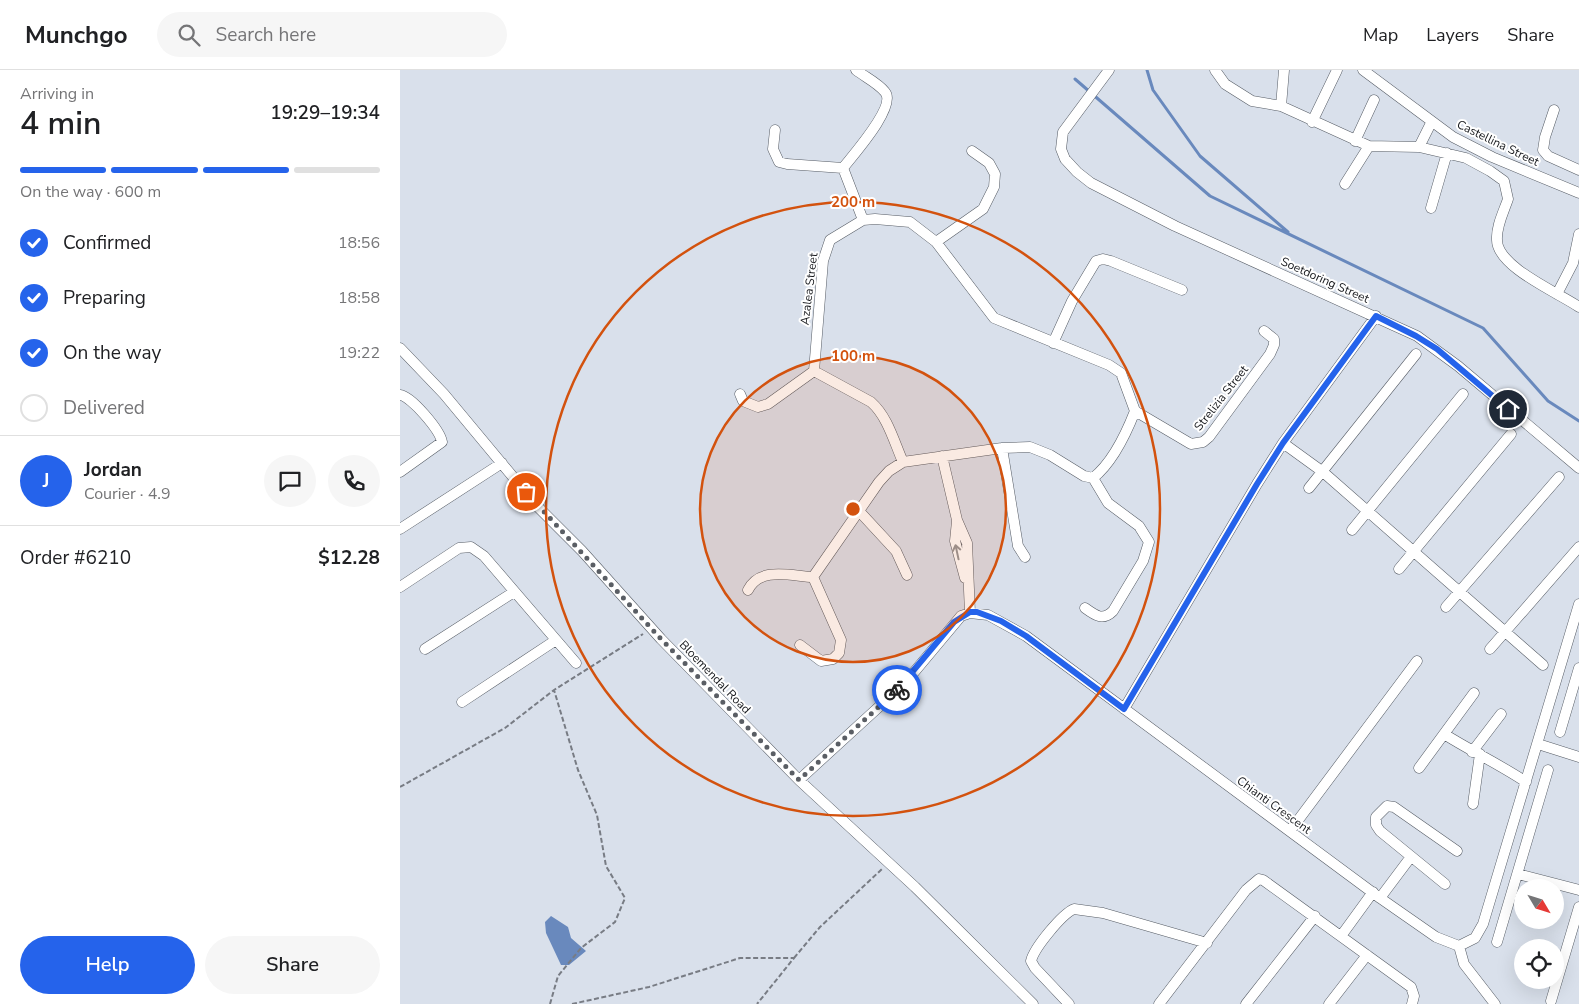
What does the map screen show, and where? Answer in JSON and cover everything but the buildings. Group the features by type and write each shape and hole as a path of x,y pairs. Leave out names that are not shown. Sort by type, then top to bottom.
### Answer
{"street":[{"path":"843,168 884,113 888,102 885,92 856,70"},
{"name":"Soetdoring Street","path":"1109,70 1063,132 1061,148 1065,159 1091,183 1175,226 1376,316 1416,336 1437,349 1579,468"},
{"path":"1215,70 1225,84 1252,101 1281,106 1355,141 1369,146 1420,147 1466,158 1490,171 1504,182 1508,199 1496,238 1500,251 1535,282 1579,307"},
{"path":"1281,106 1284,70"},
{"path":"1312,122 1337,70"},
{"name":"Castellina Street","path":"1363,70 1431,123 1485,154 1579,193"},
{"path":"1355,141 1374,100"},
{"path":"1554,110 1545,137 1543,150 1548,156 1579,170"},
{"path":"1420,147 1431,123"},
{"path":"775,130 772,149 779,162 843,168"},
{"path":"1345,184 1369,146"},
{"path":"936,242 976,216 988,201 994,187 995,174 988,163 972,151"},
{"path":"1430,208 1447,153"},
{"path":"843,168 863,220 875,219 910,222 936,242 994,318 1116,369 1123,378 1135,411 1130,424 1106,464 1093,478"},
{"name":"Azalea Street","path":"814,371 826,248 830,240 863,220"},
{"path":"1557,294 1573,263 1579,234"},
{"path":"1053,343 1072,300 1096,261 1103,259 1111,261 1182,290"},
{"path":"1124,709 1151,666 1210,561 1283,443 1376,316"},
{"name":"Strelizia Street","path":"1135,411 1190,444 1203,442 1270,354 1274,345 1274,339 1264,331"},
{"name":"Bloemendal Road","path":"400,348 444,394 538,507 651,628 799,780 889,862 1033,1004"},
{"path":"1310,488 1416,354"},
{"path":"740,394 743,401 758,407 768,404 814,371 878,408 903,462"},
{"path":"1352,530 1463,394"},
{"path":"400,395 408,397 418,408 438,433 442,442 400,472"},
{"path":"1399,569 1510,434"},
{"path":"1283,443 1323,472 1543,665"},
{"path":"814,578 879,482 889,471 903,462 1002,448 1030,447 1039,450 1084,476 1093,478 1108,503 1139,526 1149,542 1143,561 1113,611 1108,616 1101,617 1086,608"},
{"path":"1002,448 1018,546 1026,557"},
{"path":"799,780 899,688 954,622 970,612 967,583 955,541 957,520 942,456"},
{"path":"400,529 502,462"},
{"path":"1446,607 1560,477"},
{"path":"859,511 896,551 907,576"},
{"path":"400,587 459,548 468,546 484,556 576,663"},
{"path":"1490,649 1579,547"},
{"path":"748,590 756,579 768,574 814,578"},
{"path":"800,645 821,661 833,658 840,647 841,640 814,578"},
{"path":"425,649 514,592"},
{"path":"1495,1004 1464,964 1459,946 1468,944 1480,932 1579,604"},
{"name":"Chianti Crescent","path":"970,612 988,615 1001,621 1124,709 1376,895 1436,937 1459,946"},
{"path":"462,702 556,640"},
{"path":"1290,831 1417,660"},
{"path":"1560,732 1579,668"},
{"path":"1419,768 1474,693"},
{"path":"1473,804 1476,753 1501,714"},
{"path":"1444,734 1476,753 1494,760 1526,782"},
{"path":"1538,744 1579,757"},
{"path":"1497,942 1548,770"},
{"path":"1445,884 1410,858 1380,832 1376,825 1376,816 1387,806 1394,807 1457,851"},
{"path":"1341,936 1410,858"},
{"path":"1518,874 1579,890"},
{"path":"1159,1004 1207,944 1246,890 1259,879 1315,916 1411,987 1414,996 1412,1004"},
{"path":"1551,1001 1579,907"},
{"path":"1069,1004 1035,968 1031,961 1037,948 1064,915 1074,909 1103,914 1207,944"},
{"path":"1246,1004 1315,916"},
{"path":"1329,1004 1367,955"}],"path":[{"path":"400,787 506,728 554,690 651,628"},
{"path":"550,1004 558,976 582,948 614,922 625,898 606,866 597,815 578,770 554,690"},
{"path":"757,1004 820,927 889,862"},
{"path":"572,1004 649,987 740,958 794,958"}],"water":[{"path":"551,916 568,927 571,938 586,951 569,965 561,965 546,933 545,922"}],"waterway":[{"path":"1147,70 1153,90 1200,156 1288,232"},
{"path":"1075,79 1210,196 1483,328 1548,401 1579,421"}],"way so far":[{"path":"526,492 661,639 799,780 843,742 897,690"}],"route":[{"path":"897,690 905,683 954,622 970,612 977,612 1001,621 1026,636 1124,709 1151,666 1210,561 1283,443 1376,316 1437,349 1508,409"}]}
